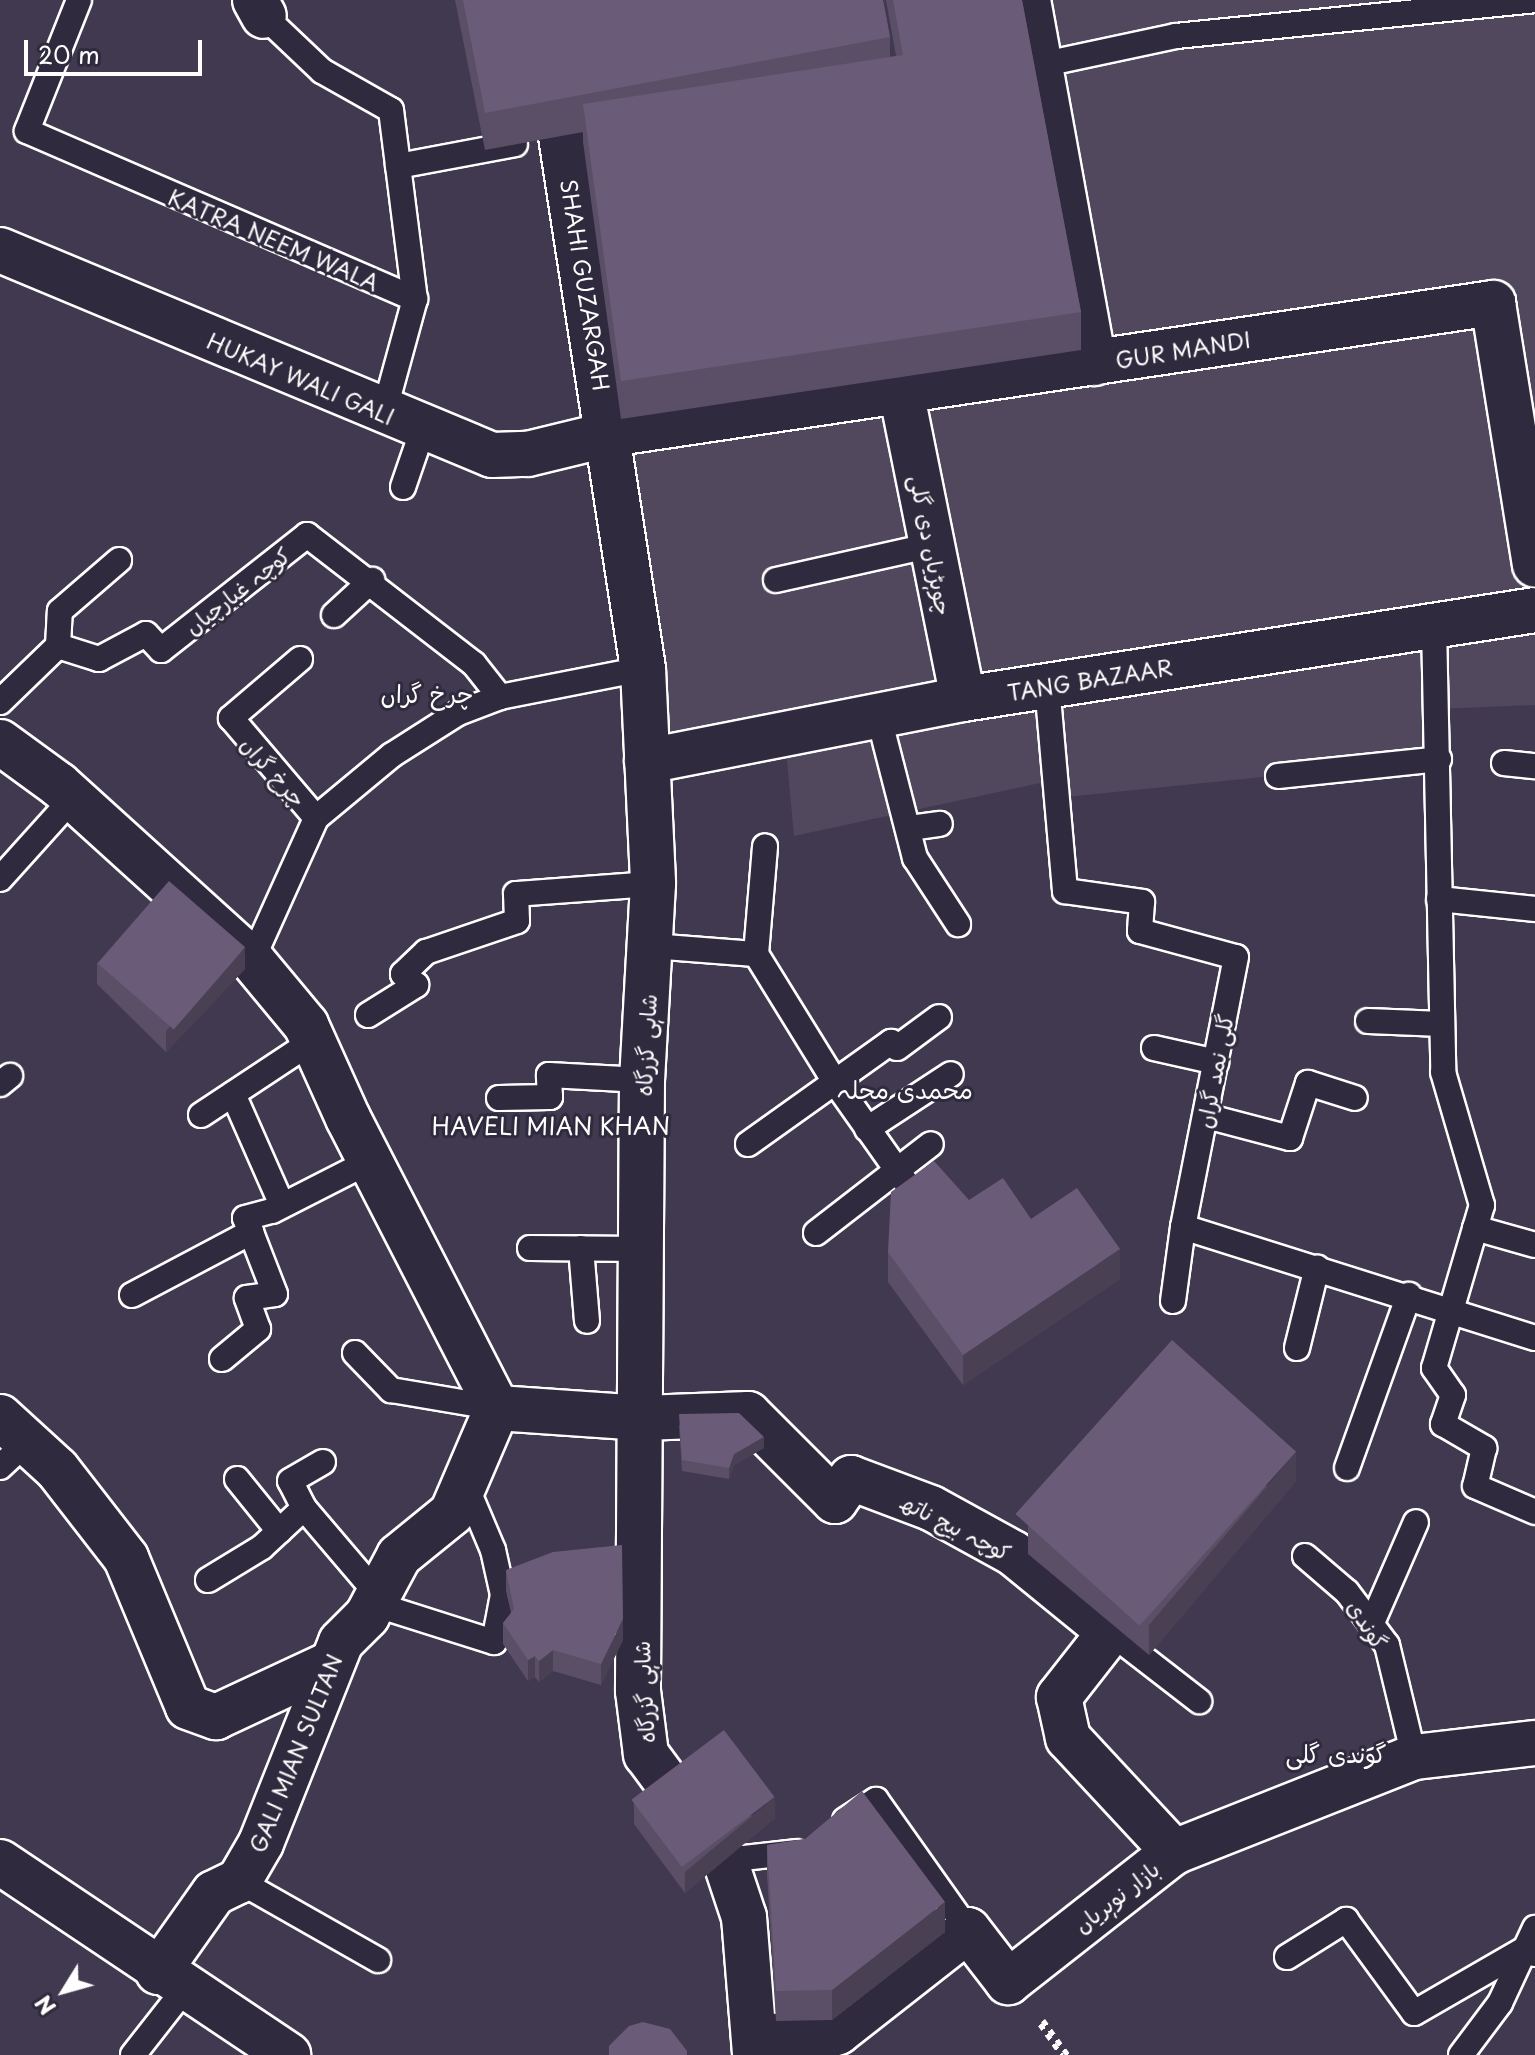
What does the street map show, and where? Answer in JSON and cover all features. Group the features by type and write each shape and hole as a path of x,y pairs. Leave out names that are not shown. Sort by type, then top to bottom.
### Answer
{"street":[{"path":"1028,0 1094,363"},
{"name":"SHAHI GUZARGAH","path":"561,136 610,434"},
{"name":"HUKAY WALI GALI","path":"0,250 423,429 492,455 528,454 610,434"},
{"name":"GUR MANDI","path":"610,434 1493,303 1535,565"},
{"name":"چوہڑیاں دی گلی","path":"901,391 963,699"},
{"name":"شاہی گزرگاہ","path":"610,434 643,669 653,884 642,1080 643,1418 638,1691 646,1754 674,1792"},
{"name":"TANG BAZAAR","path":"647,761 963,699 1535,610"},
{"path":"0,742 73,798 252,960 313,1041 370,1161 497,1408 643,1418"},
{"name":"GALI MIAN SULTAN","path":"171,1981 214,1893 239,1881 261,1843 341,1642 376,1599 399,1556 452,1513 497,1408"},
{"name":"کوچہ بیج ناتھ","path":"643,1418 748,1414 835,1501 851,1478 931,1508 1013,1553 1110,1632"},
{"path":"9,1442 100,1518 126,1558 188,1707 216,1717 332,1663"},
{"path":"1110,1632 1059,1697 1068,1738 1174,1852"},
{"name":"بازار نوہریاں","path":"968,1930 1008,1982 1174,1852 1414,1757 1535,1743"},
{"path":"725,1860 744,1917 755,2045 821,2038 838,2032 968,1930"},
{"path":"0,1862 268,2048"}],"lane":[{"name":"KATRA NEEM WALA","path":"79,0 27,131 415,299"},
{"path":"1040,65 1176,36 1534,0"},
{"path":"260,8 322,71 391,110 415,299 384,412"},
{"path":"398,166 561,136"},
{"path":"403,487 423,429"},
{"name":"کوچہ غبارچیاں","path":"58,646 99,659 146,634 161,650 307,535 372,580 474,664 500,697"},
{"path":"776,580 933,545"},
{"path":"0,702 58,646 60,611 119,560"},
{"path":"334,615 372,580"},
{"path":"1434,625 1443,1072 1482,1205 1434,1368 1453,1395 1443,1424 1484,1448 1475,1486 1535,1512"},
{"name":"چرخ گراں","path":"300,659 231,718 316,818"},
{"path":"252,960 316,818 392,755 458,713 500,697 643,669"},
{"name":"گلی نمد گراں","path":"1047,685 1065,891 1142,902 1140,931 1236,957 1183,1227 1173,1301"},
{"path":"878,714 910,828 915,858 958,924"},
{"path":"1278,776 1439,759"},
{"path":"1504,763 1535,766"},
{"path":"0,879 73,798"},
{"path":"910,828 940,824"},
{"path":"765,846 756,954 835,1082 934,1222"},
{"path":"368,1015 416,985 403,974 426,952 517,921 516,894 653,884"},
{"path":"1439,899 1535,909"},
{"path":"651,946 756,954"},
{"path":"748,1144 891,1042 897,1048 939,1017"},
{"path":"1368,1021 1442,1024"},
{"path":"201,1115 313,1041"},
{"path":"1154,1048 1216,1062"},
{"path":"867,1129 951,1074"},
{"path":"499,1098 550,1097 549,1075 642,1080"},
{"path":"1206,1116 1290,1138 1308,1083 1355,1098"},
{"path":"233,1094 282,1205"},
{"path":"816,1233 931,1144"},
{"path":"222,1359 258,1329 247,1298 275,1294 245,1218 282,1205 370,1161"},
{"path":"1183,1227 1409,1295 1535,1338"},
{"path":"1475,1228 1535,1245"},
{"path":"132,1295 251,1232"},
{"path":"530,1248 641,1249"},
{"path":"581,1248 587,1321"},
{"path":"1297,1348 1317,1267"},
{"path":"1347,1468 1409,1295"},
{"path":"355,1353 391,1390 497,1408"},
{"path":"323,1462 290,1481 304,1508 376,1599 494,1642 503,1595 493,1550 466,1486"},
{"path":"237,1479 279,1531"},
{"path":"208,1580 279,1531 304,1508"},
{"path":"1371,1625 1416,1522"},
{"name":"گوندی","path":"1305,1556 1347,1592 1387,1645 1414,1757"},
{"path":"1110,1632 1199,1701"},
{"path":"725,1860 794,1854 876,1800 968,1930"},
{"path":"239,1881 378,1960"},
{"path":"1287,1957 1346,1920 1414,2013 1532,1944"},
{"path":"1461,2055 1500,2003 1532,1944"},
{"path":"133,2055 171,1981"}],"shaded area":[{"path":"1028,0 1535,0 1535,705 1437,709 1439,759 1056,798 1054,780 794,836 785,739 647,761 610,434"}],"building":[{"path":"463,0 883,0 890,37 485,113"},
{"path":"893,0 1022,0 1081,312 621,381 583,104 903,55"},
{"path":"169,881 245,947 174,1030 97,963"},
{"path":"934,1161 969,1200 1003,1178 1031,1219 1077,1188 1120,1249 963,1355 888,1252 891,1192"},
{"path":"1172,1340 1296,1452 1140,1626 1015,1514"},
{"path":"739,1413 764,1437 734,1454 729,1468 682,1460 679,1414"},
{"path":"622,1545 623,1619 601,1664 553,1650 539,1661 535,1656 528,1660 503,1623 514,1609 506,1570 553,1552"},
{"path":"724,1730 775,1797 682,1867 631,1800"},
{"path":"862,1791 945,1902 832,1990 776,1991 767,1845 805,1839"},
{"path":"643,2022 670,2029 687,2055 609,2055 609,2046 629,2026"}],"district":[{"name":"چرخ گراں","path":"427,694"},
{"name":"محمدی محلہ","path":"905,1090"},
{"name":"HAVELI MIAN KHAN","path":"551,1126"},
{"name":"گوندی گلی","path":"1336,1754"}]}
